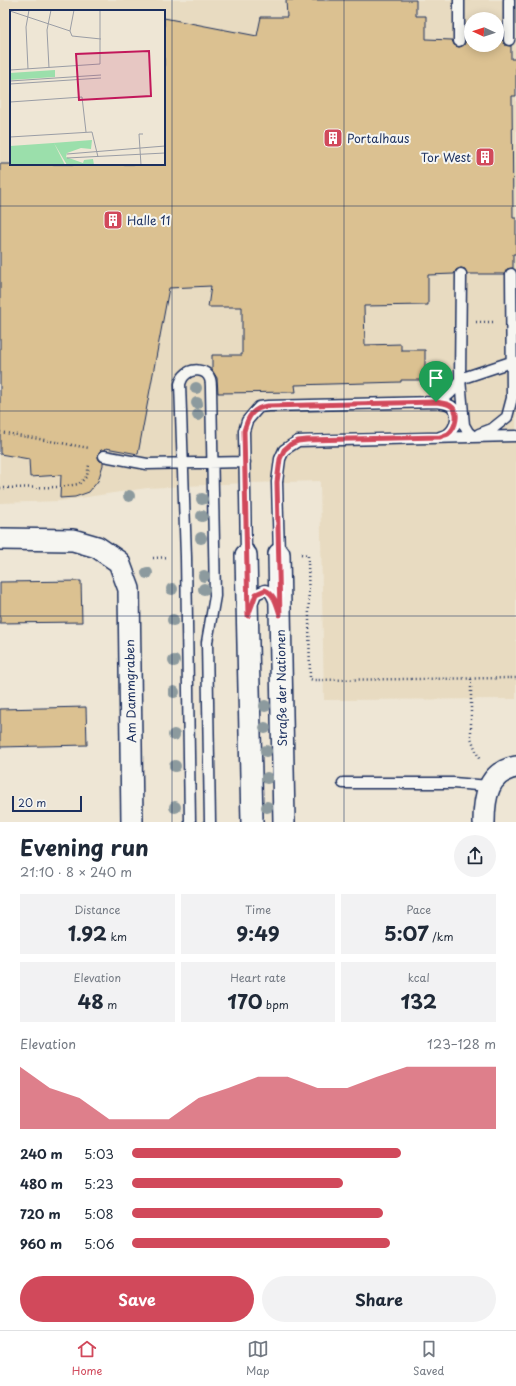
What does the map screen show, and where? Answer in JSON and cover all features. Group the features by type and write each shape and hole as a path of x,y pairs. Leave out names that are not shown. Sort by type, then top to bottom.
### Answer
{"street":[{"name":"Am Dammgraben","path":"0,539 73,540 97,547 119,562 129,589 132,822"},
{"name":"Straße der Nationen","path":"279,554 284,822"},
{"path":"246,555 252,822"},
{"path":"484,822 484,806 488,786 505,769 516,767"}],"lane":[{"path":"458,0 459,41"},
{"path":"509,0 509,40"},
{"path":"461,274 460,379 464,425 468,432 474,437"},
{"path":"474,437 492,429 507,417 512,398 514,362 511,274"},
{"path":"436,402 446,398 455,388 460,379 514,362"},
{"path":"190,822 186,556 180,384 183,377 190,370 204,372 210,378 211,389 215,596 208,642 210,822"},
{"path":"246,555 244,431 247,421 259,407 436,402 452,406 456,413 454,428 448,434 440,437"},
{"path":"279,554 277,482 280,459 284,450 291,444 298,441 307,440 516,436"},
{"path":"104,456 147,464 245,462"},
{"path":"248,616 256,594 265,590 270,592 274,597 280,615"},
{"path":"343,783 453,783 488,786"}],"path":[{"path":"474,322 498,322"},
{"path":"0,432 93,448"},
{"path":"0,488 60,487 79,484 87,476 90,462"},
{"path":"153,558 174,557"},
{"path":"308,565 310,679 516,678"},
{"path":"471,679 471,738"}],"shaded area":[{"path":"0,0 516,0 516,699 324,700 320,481 147,488 60,501 0,503"}],"building":[{"path":"286,0 416,0 416,16 426,16 426,39 452,40 454,45 459,47 464,45 464,52 504,52 504,42 505,45 511,46 511,59 516,59 516,96 512,96 513,218 516,218 516,254 513,254 513,268 507,269 505,274 467,274 465,269 461,268 456,270 454,274 428,275 428,305 364,306 365,345 401,344 401,350 425,350 425,380 295,385 296,392 218,393 217,378 212,370 212,355 242,355 242,307 208,307 211,286 169,288 138,454 106,448 105,450 101,450 98,458 103,462 103,465 98,481 89,492 75,497 60,498 61,475 30,477 29,459 0,454 0,164 165,165 165,18 257,36 261,17 287,17"},
{"path":"81,581 82,622 0,623 0,582"},
{"path":"86,707 87,745 0,747 0,709"}],"place":[{"name":"Portalhaus","path":"333,138"},
{"name":"Tor West","path":"485,157"},
{"name":"Halle 11","path":"113,220"}],"route":[{"path":"436,402 452,406 456,413 454,428 448,434 440,437 307,440 298,441 291,444 284,450 280,459 277,482 280,615 274,597 270,592 265,590 256,594 248,616 244,431 247,421 252,413 259,407 268,406 436,402"}]}
